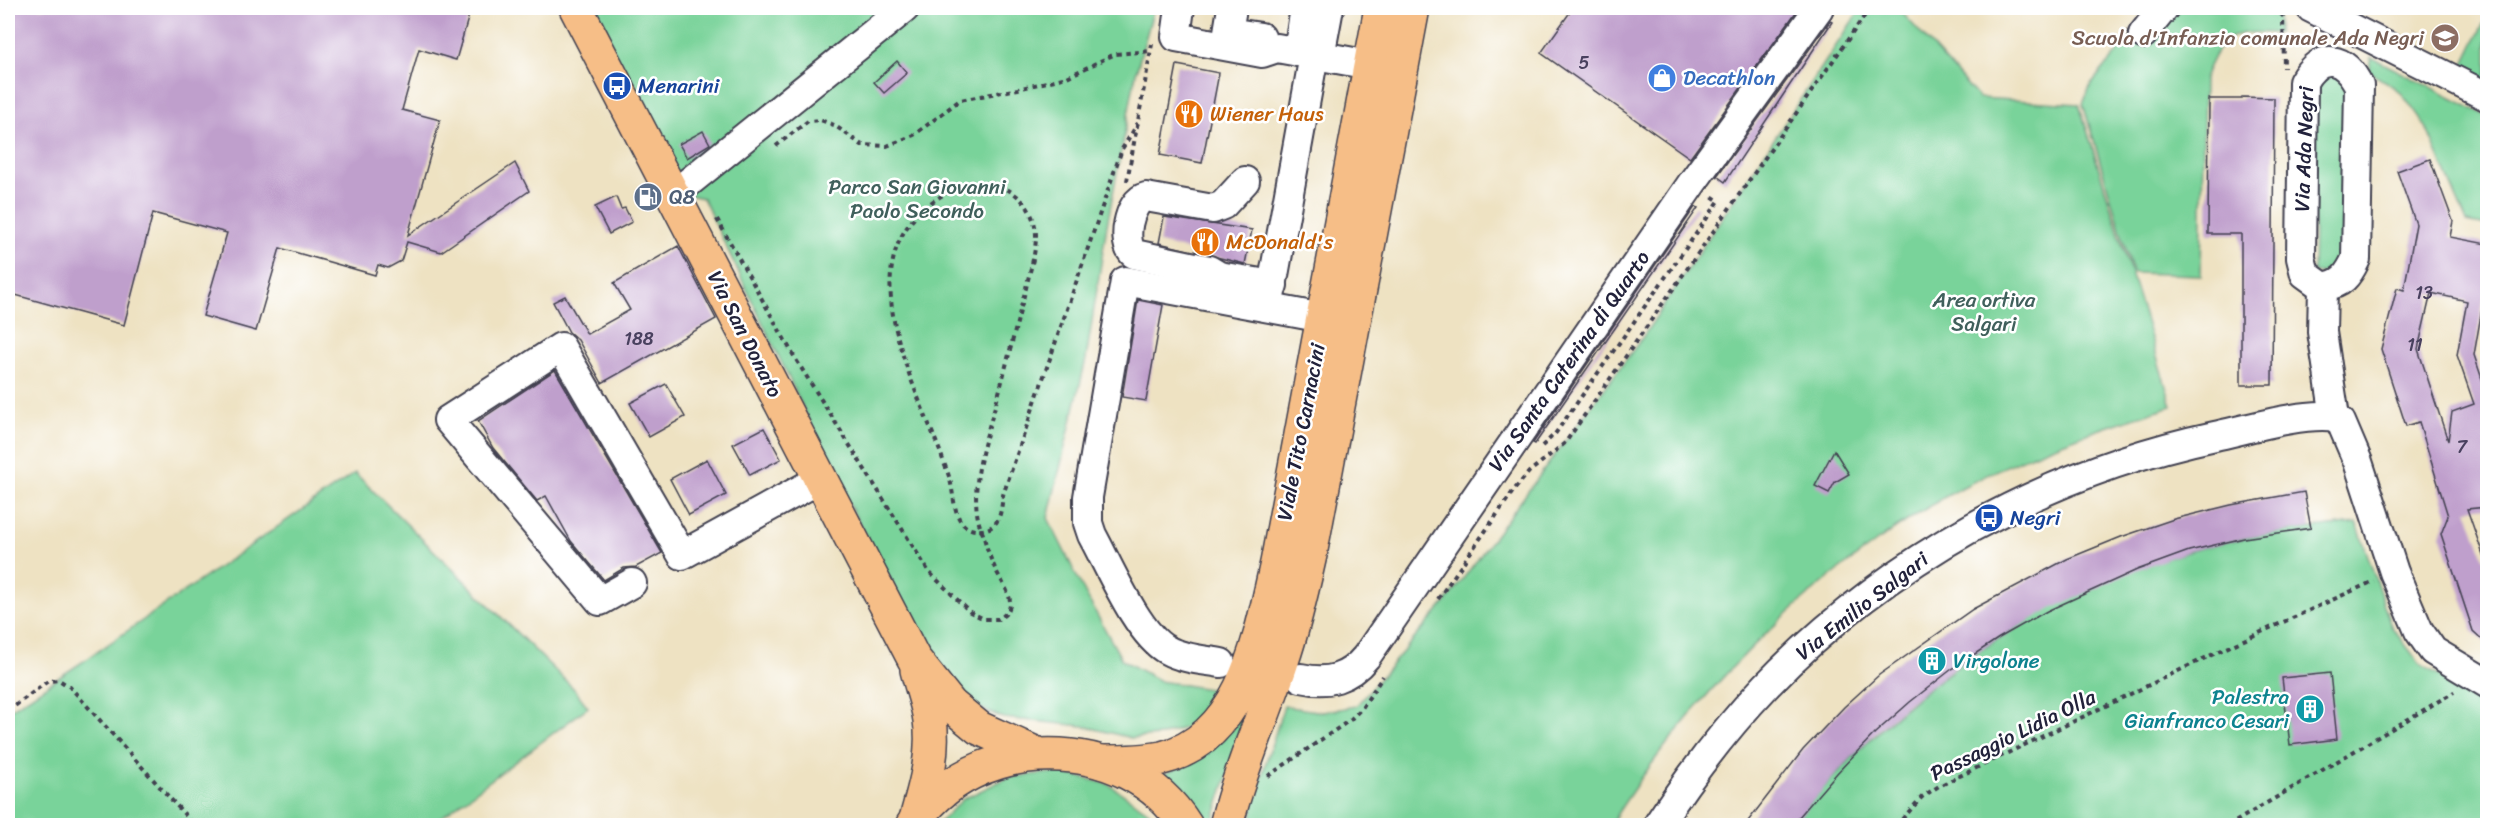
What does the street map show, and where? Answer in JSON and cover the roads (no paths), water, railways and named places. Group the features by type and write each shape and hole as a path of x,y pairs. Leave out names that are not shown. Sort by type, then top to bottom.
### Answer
{"main road":[{"name":"Via San Donato","path":"576,8 914,660 951,705 979,728 1037,754"},
{"name":"Viale Tito Carnacini","path":"1102,762 1162,758 1190,747 1213,729 1230,708 1247,672 1268,602 1381,8"},
{"name":"Viale Tito Carnacini","path":"1226,825 1232,800 1282,661 1300,598 1413,8"},
{"name":"Via San Donato","path":"914,660 930,721 931,748 928,775 914,822"},
{"path":"914,822 939,795 961,778 986,766 1037,754 1075,756 1102,762 1133,776 1160,796 1186,825"}],"street":[{"path":"674,195 904,8"},
{"path":"1180,8 1176,37 1262,53 1302,53 1370,65"},
{"path":"1232,8 1228,32 1266,38 1302,53"},
{"path":"1271,297 1302,53 1323,8"},
{"name":"Via Santa Caterina di Quarto","path":"1301,678 1335,680 1346,676 1361,663 1692,183 1819,8"},
{"path":"2143,34 2164,8"},
{"path":"2311,8 2487,97"},
{"name":"Via Ada Negri","path":"2324,62 2339,62 2352,70 2359,86 2356,259 2348,276 2336,285 2323,287 2305,274 2301,258 2303,82 2311,68 2324,62"},
{"path":"1245,181 1222,205 1213,209 1146,197 1140,198 1132,208 1128,250 1134,254 1209,270 1323,318"},
{"path":"1221,663 1178,655 1166,650 1148,635 1092,535 1087,510 1125,282 1271,297"},
{"path":"2323,287 2322,332 2336,417 2341,422 2358,462 2394,572 2419,631 2433,651 2475,686"},
{"path":"632,583 600,601 448,420 561,347 682,555 820,479"},
{"name":"Via Emilio Salgari","path":"1657,825 1700,763 1766,686 1868,596 1937,548 2014,505 2143,454 2195,440 2314,416 2336,417"}],"place":[{"name":"Scuola d'Infanzia comunale Ada Negri","path":"2445,38"},
{"name":"Decathlon","path":"1662,78"},
{"name":"Menarini","path":"617,86"},
{"name":"Wiener Haus","path":"1189,114"},
{"name":"Q8","path":"648,197"},
{"name":"McDonald's","path":"1205,242"},
{"name":"Negri","path":"1989,518"},
{"name":"Virgolone","path":"1932,661"},
{"name":"Palestra Gianfranco Cesari","path":"2310,709"}],"park label":[{"name":"Parco San Giovanni Paolo Secondo","path":"917,199"},
{"name":"Area ortiva Salgari","path":"1984,312"}]}
